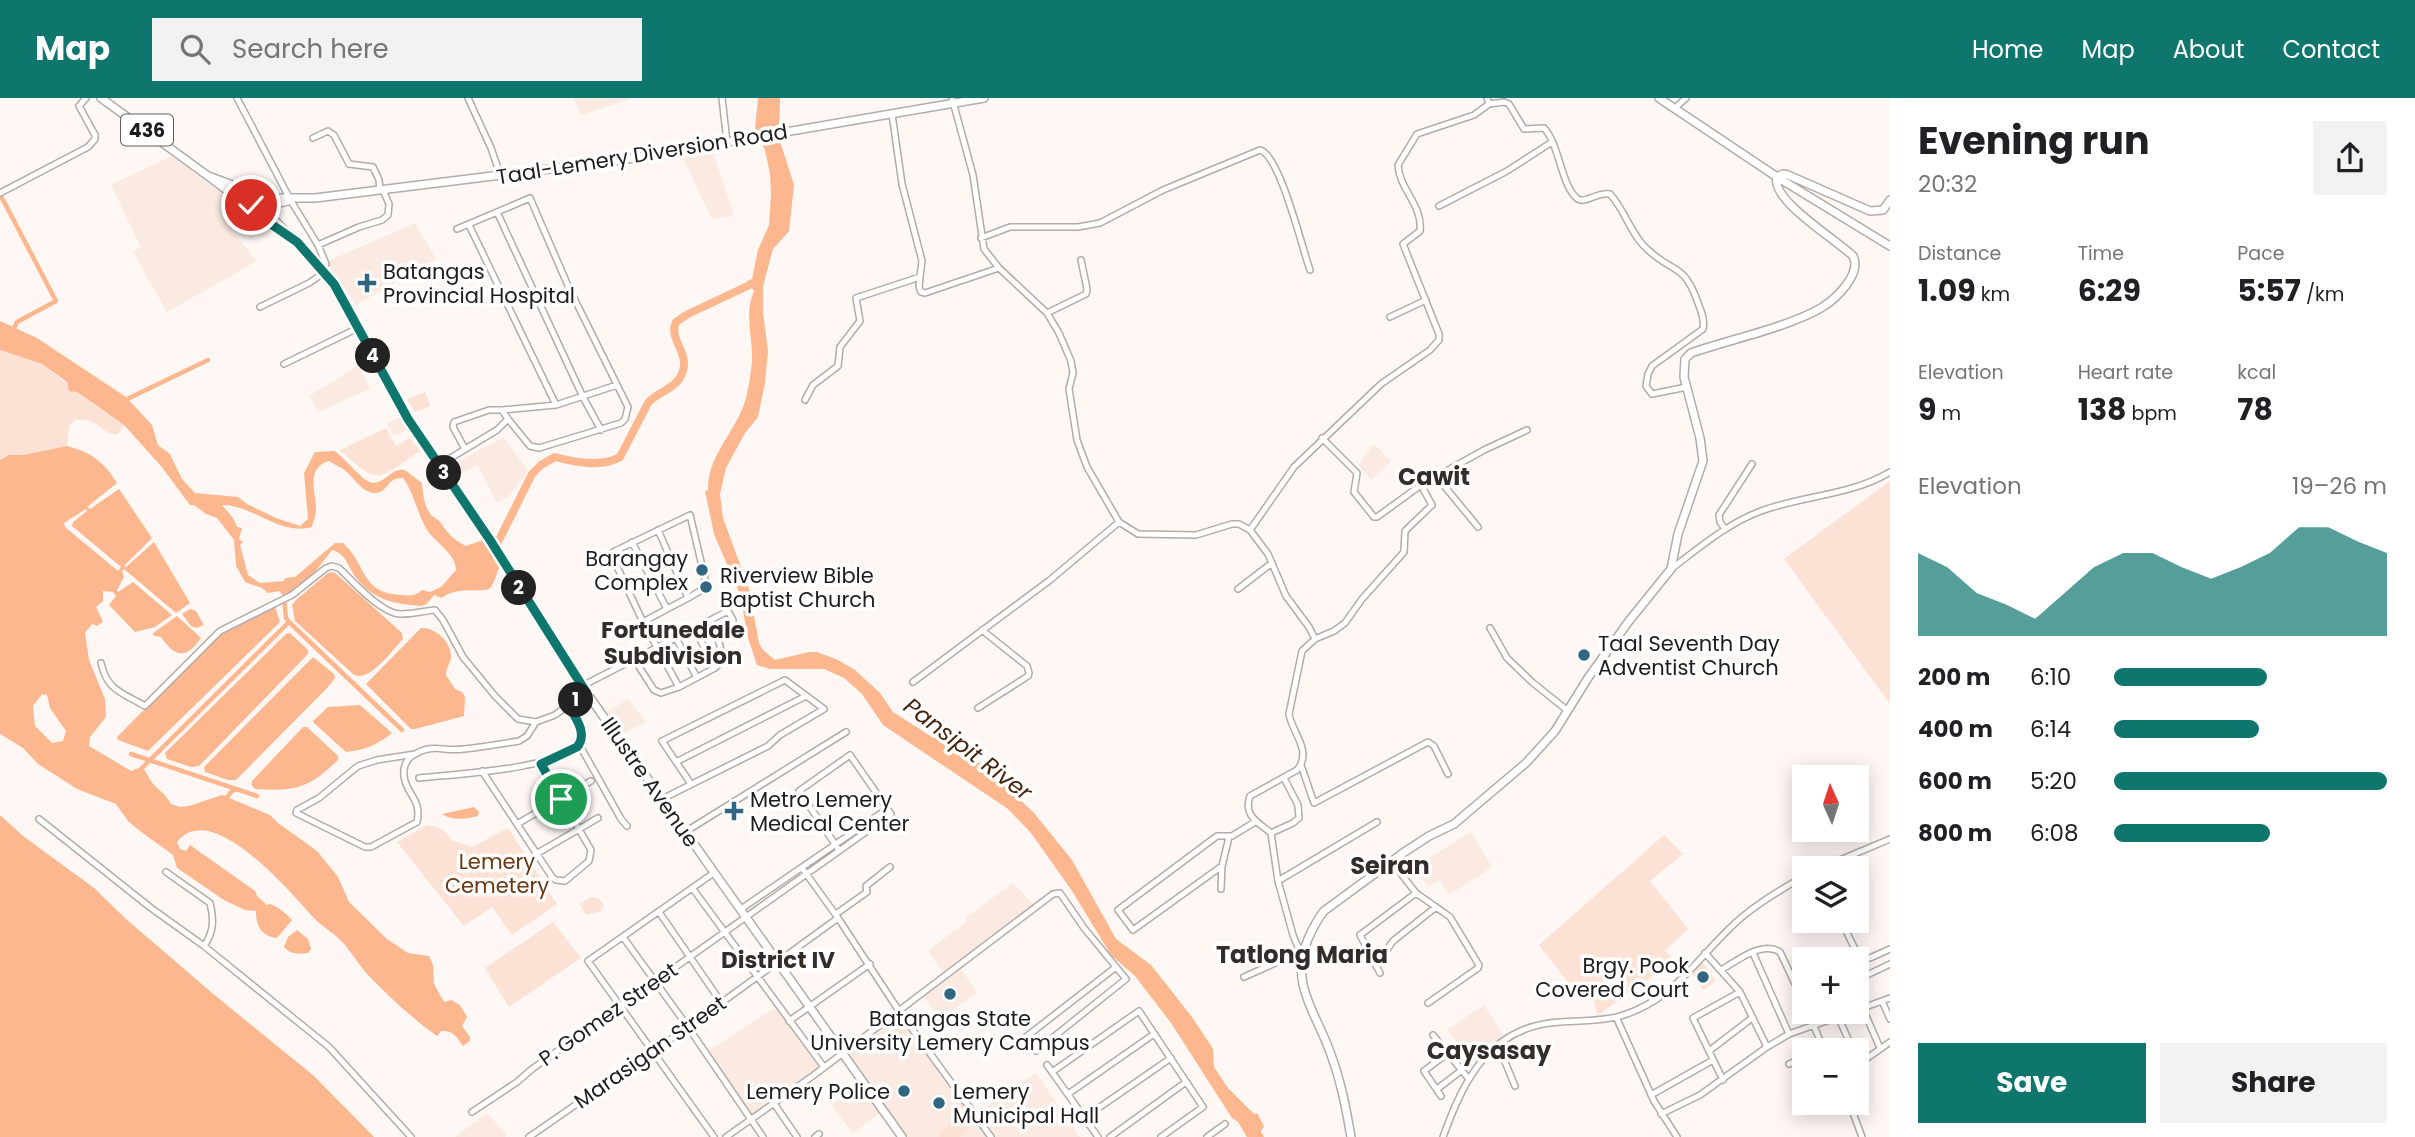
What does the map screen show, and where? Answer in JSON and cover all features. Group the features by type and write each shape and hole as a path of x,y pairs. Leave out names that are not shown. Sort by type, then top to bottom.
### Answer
{"main road":[{"name":"436","path":"101,98 260,215"},
{"name":"Taal-Lemery Diversion Road","path":"260,215 267,203 501,177 622,160 953,101 985,98"},
{"path":"1660,98 1777,177 1890,246"},
{"path":"1351,1137 1346,1100 1325,1037 1304,992 1301,977 1301,954 1314,923 1324,911 1392,862 1429,836 1454,824 1526,763 1555,731 1629,621 1671,569 1678,534 1703,461 1700,438 1684,377 1685,359 1691,353 1823,307 1848,283 1855,268 1853,256 1800,213 1778,191 1775,184 1777,177 1788,175 1870,211 1883,210 1890,200"},
{"name":"436","path":"208,176 267,203"},
{"path":"252,210 253,201 267,203"},
{"name":"Illustre Avenue","path":"267,203 323,270 408,419 490,540 584,689 902,1137"},
{"name":"Illustre Avenue","path":"260,215 297,242"}],"street":[{"path":"0,193 88,147 95,135 79,106 86,98"},
{"path":"237,98 327,264 309,283 260,307"},
{"path":"468,98 501,177"},
{"path":"722,98 727,142"},
{"path":"1675,108 1686,98"},
{"path":"953,101 973,175 984,249 999,268 1047,313 1071,361 1073,373 1069,389 1077,440 1087,467 1119,522 1138,534 1196,535 1232,524 1239,524 1250,530 1268,554 1286,596 1309,626 1315,639"},
{"path":"1250,530 1294,467 1381,384 1430,350 1439,340 1439,334 1403,244 1420,231 1420,214 1398,165 1417,134 1474,115 1488,101 1509,104 1524,129 1544,128 1569,189 1578,199 1586,200 1601,193 1610,194 1646,249 1677,268 1689,280 1702,313 1703,329 1653,366 1646,386 1652,394 1687,387"},
{"path":"892,114 902,184 922,261 919,287 922,292 999,268"},
{"path":"313,138 331,132 349,164 373,167 390,211 383,220 318,245"},
{"path":"1439,206 1507,171 1552,142"},
{"path":"981,238 1010,227 1078,227 1100,223 1163,190 1260,150 1270,157 1289,200 1310,270"},
{"path":"457,229 530,198 569,288 628,407 628,413 621,422 535,448 530,446 502,410"},
{"path":"497,212 601,430"},
{"path":"469,225 556,405"},
{"path":"1047,313 1086,294 1081,261"},
{"path":"805,400 813,385 838,366 842,343 860,321 856,298 920,277"},
{"path":"1390,317 1426,300"},
{"path":"284,364 358,328"},
{"path":"465,449 453,427 454,422 489,410 556,405 617,385"},
{"path":"439,465 497,430 508,419"},
{"path":"1322,439 1357,473 1354,492 1374,517 1382,515 1421,485 1527,430"},
{"path":"1725,529 1719,515 1752,464"},
{"path":"1671,569 1725,529 1761,511 1871,483 1890,472"},
{"path":"1436,477 1478,527"},
{"path":"1244,976 1301,954 1278,881 1271,833 1255,822 1248,808 1250,796 1284,778 1301,765 1304,750 1290,722 1289,714 1300,654 1315,639 1345,623 1362,599 1404,552 1405,531 1432,505 1421,485"},
{"path":"643,622 700,591 706,583 690,515 613,552 612,558 643,622 678,687"},
{"path":"913,681 1049,580 1119,522"},
{"path":"658,530 688,598"},
{"path":"632,542 667,609"},
{"path":"1238,589 1272,563"},
{"path":"101,663 107,682 116,691 145,706 220,631 292,595 332,566 339,568 374,601 393,613 400,615 435,610 463,657 495,696 518,719 536,722 555,715 584,689 634,659 658,647 675,636 726,611 733,617 731,624 717,634 723,654 722,660 715,667 678,687 658,692 634,659"},
{"path":"694,628 715,667"},
{"path":"1490,628 1507,658 1568,711"},
{"path":"978,708 1029,673 1027,666 982,630"},
{"path":"675,636 696,676"},
{"path":"662,799 768,746 824,709 785,680 662,741 691,783"},
{"path":"676,762 806,696"},
{"path":"419,778 541,764 579,744 583,738 568,705"},
{"path":"415,754 358,766 320,798 296,813 370,847 417,822 417,802 404,775 404,766 408,759 423,749 433,747 461,750 519,741 527,736 536,722"},
{"path":"685,832 846,732"},
{"path":"1301,765 1314,803 1428,742 1434,746 1448,774"},
{"path":"579,744 627,826"},
{"path":"743,913 802,867 837,848 891,814 850,755 799,791 837,848"},
{"path":"482,771 552,877 565,881 589,861 591,850 541,764"},
{"path":"1271,833 1298,818 1298,805 1284,778"},
{"path":"517,824 591,781"},
{"path":"537,854 598,818"},
{"path":"39,819 150,908 204,946 329,1047 411,1137"},
{"path":"1222,866 1133,930 1118,910 1217,836 1229,837 1255,822"},
{"path":"1278,881 1377,822"},
{"path":"1221,889 1222,866 1229,837"},
{"path":"1850,856 1890,839"},
{"path":"743,913 807,873 837,848"},
{"path":"1392,862 1416,893 1450,917 1479,965 1428,1003"},
{"path":"802,867 870,964 899,1011 991,1137"},
{"name":"Marasigan Street","path":"530,1137 756,977 867,892 866,886 890,867"},
{"path":"166,872 210,903 213,922 209,940 204,946"},
{"path":"714,1137 588,961 715,872"},
{"path":"1443,1137 1455,1103 1468,1078 1483,1057 1498,1045 1531,1026 1617,1019 1660,997 1732,925 1792,883"},
{"path":"693,889 824,1067"},
{"path":"726,1137 1054,894 1060,893 1126,979 1036,1051"},
{"path":"1380,972 1360,935 1416,893"},
{"path":"1376,966 1393,941 1436,907"},
{"path":"659,912 721,1002"},
{"name":"P. Gomez Street","path":"472,1112 724,933 743,913"},
{"path":"1848,933 1860,960 1890,949"},
{"path":"624,937 763,1137"},
{"path":"1721,970 1753,953 1773,948 1780,952 1792,978"},
{"path":"1705,953 1740,992 1767,1047"},
{"path":"1753,953 1789,1034"},
{"path":"789,1021 870,964"},
{"path":"1869,974 1890,964"},
{"path":"1022,1041 1115,967"},
{"path":"1723,1080 1693,1018 1740,992"},
{"path":"1869,1006 1890,998"},
{"path":"1882,1001 1890,1019"},
{"path":"1052,1073 1139,1011 1203,1107 1161,1137"},
{"path":"1709,1051 1752,1018"},
{"path":"1617,1019 1651,1095 1677,1137"},
{"path":"1661,1114 1700,1095 1789,1034 1814,1024 1819,1038"},
{"path":"1868,1024 1880,1048"},
{"path":"1068,1094 1154,1034"},
{"path":"1433,1035 1468,1078"},
{"path":"1869,1059 1890,1042"},
{"path":"1498,1045 1515,1086"},
{"path":"1441,1096 1424,1071 1448,1053"},
{"path":"1084,1118 1171,1058"},
{"path":"1651,1095 1713,1060"},
{"path":"1047,1065 1098,1137"},
{"path":"1437,1089 1462,1070"},
{"path":"1110,1137 1186,1082"},
{"path":"774,1102 797,1137"},
{"path":"1854,1115 1862,1137"},
{"path":"1207,1137 1225,1124"}],"shaded area":[{"path":"573,98 633,98 581,115"},
{"path":"758,98 780,98 779,138 794,185 789,231 773,249 763,286 768,351 758,417 745,433 726,468 720,494 723,518 749,589 759,643 775,660 817,652 855,670 880,693 893,712 983,765 1034,813 1072,860 1116,939 1151,965 1192,1017 1213,1049 1214,1067 1228,1088 1254,1114 1257,1113 1264,1126 1261,1131 1264,1137 1247,1137 1238,1122 1232,1118 1171,1023 1135,976 1111,955 1072,891 1031,833 1008,809 883,725 862,694 844,678 824,669 770,669 757,665 748,638 740,595 714,534 705,491 708,490 709,477 718,453 743,406 751,370 749,317 754,291 747,281 752,279 758,250 769,225 771,194 765,150 755,129"},
{"path":"712,149 734,215 712,219 681,154"},
{"path":"171,156 245,211 231,230 257,261 167,312 133,252 141,247 111,185"},
{"name":"Batangas Provincial Hospital","path":"415,223 436,259 356,305 326,262"},
{"path":"0,321 37,338 126,397 152,425 158,445 170,454 182,479 195,493 238,497 276,518 300,526 308,519 304,473 315,452 334,451 373,483 396,471 404,470 422,483 429,512 452,536 466,546 483,540 499,568 493,584 487,590 455,592 442,598 434,595 422,606 396,603 368,590 357,579 344,558 332,550 305,585 284,596 279,591 268,593 245,582 236,566 234,540 217,518 190,505 161,466 124,425 77,392 69,391 67,382 42,364 0,350","holes":["329,461 346,471 361,487 370,492 380,492 392,481 403,478 427,530 455,564 456,570 441,587 410,595 378,589 343,543 335,543 295,577 285,578 284,581 260,583 248,575 240,545 243,542 239,539 242,528 237,527 222,505 234,506 289,527 312,527 316,510 314,475 322,464"]},
{"path":"368,360 371,365 361,371 370,389 318,412 309,396"},
{"path":"401,416 408,429 394,436 387,424"},
{"path":"504,437 528,471 510,495 497,503 477,465 458,475 451,465"},
{"path":"1374,444 1391,461 1371,480 1358,465"},
{"path":"67,446 83,451 102,464 117,483 87,507 90,509 119,489 152,538 124,566 154,542 190,603 176,613 124,569 118,592 133,582 172,615 155,627 135,632 109,605 116,596 113,592 103,591 103,601 96,607 103,622 97,626 92,624 85,633 89,660 105,699 106,717 90,737 89,746 131,771 141,767 171,804 189,806 222,795 270,815 317,851 338,877 349,902 387,939 408,953 429,956 433,965 434,984 444,1002 451,1000 460,1005 467,1017 462,1026 470,1041 463,1046 454,1035 445,1031 441,1031 437,1036 410,1015 368,975 341,941 317,921 269,871 229,840 210,831 192,831 177,842 180,849 186,851 190,845 255,891 267,905 273,905 287,915 292,920 277,938 260,929 256,911 245,910 224,900 177,868 173,855 128,821 116,804 77,789 38,764 23,748 0,734 0,460 9,455 23,455","holes":["86,509 72,526 121,567 118,571 65,527 64,523","42,694 47,695 50,708 66,731 63,741 52,743 35,726 33,706"]},
{"path":"334,572 402,633 403,639 380,664 359,676 353,674 295,621 292,605 328,573"},
{"path":"275,607 280,622 148,751 118,740 117,737 220,633"},
{"path":"190,609 196,611 204,625 196,628 191,626 182,614"},
{"path":"177,616 201,638 191,650 181,653 171,649 161,637 154,636 153,633"},
{"path":"421,628 437,633 449,646 451,658 446,675 455,689 465,697 464,716 411,729 366,684"},
{"path":"290,633 308,650 308,654 199,766 191,767 167,759 165,753"},
{"path":"313,657 334,674 335,678 328,687 236,780 205,772 204,767"},
{"path":"628,699 646,722 622,734 607,712"},
{"path":"360,705 392,733 376,744 346,752 313,721 328,707"},
{"path":"303,727 307,727 338,756 338,760 318,777 301,786 281,790 255,789 252,781"},
{"path":"474,807 479,812 478,816 455,819 442,814"},
{"path":"0,815 23,836 94,888 212,993 314,1076 374,1137 0,1137"},
{"path":"1471,832 1492,867 1449,895 1439,880 1429,887 1414,867"},
{"path":"1013,883 1035,906 945,975 928,951 967,921 965,918"},
{"path":"297,930 308,939 311,949 308,953 292,953 284,947 288,937"},
{"name":"Batangas State University Lemery Campus","path":"961,969 977,993 940,1019 923,996"},
{"path":"1484,1005 1505,1038 1488,1048 1475,1063 1447,1030"},
{"path":"776,1007 821,1068 753,1116 708,1051"},
{"path":"899,1014 987,1137 907,1137 846,1052"},
{"path":"1036,1073 1080,1137 995,1137 978,1112"},
{"path":"859,1086 880,1113 853,1133 831,1105"},
{"path":"487,1113 507,1135 505,1137 455,1137"}],"green space":[{"path":"0,350 42,364 124,425 118,434 112,434 89,421 75,420 69,426 67,446 23,455 9,455 0,460"},
{"path":"425,392 431,406 415,412 407,399"},
{"path":"386,428 396,446 410,438 420,451 379,475 363,470 340,450"},
{"path":"1890,481 1890,704 1784,559"},
{"name":"Lemery Cemetery","path":"427,825 441,829 451,840 472,847 508,828 557,904 512,935 492,907 464,926 397,842"},
{"path":"1664,835 1683,854 1650,881 1688,929 1665,951 1675,960 1598,1015 1587,983 1573,989 1539,945"},
{"path":"592,897 598,898 604,905 601,911 586,915 580,904"},
{"name":"Lemery Cemetery","path":"553,922 581,958 509,1007 485,968"},
{"name":"Brgy. Pook Covered Court","path":"1703,963 1716,981 1703,990 1691,972"},
{"path":"899,1014 909,1028 890,1043 885,1036 894,1030 887,1021"},
{"path":"968,1111 976,1124 959,1137 939,1137 943,1130"}],"waterway":[{"path":"2,198 56,301 17,322 12,332"},
{"path":"486,560 532,474 541,465 555,457 597,463 620,457 648,403 676,383 683,370 683,355 675,336 676,322 756,282"},
{"path":"123,401 208,360"},
{"path":"284,599 289,622 402,730"},
{"path":"142,768 289,622"},
{"path":"131,754 257,796"},
{"path":"227,797 234,789"}],"place":[{"name":"Batangas Provincial Hospital","path":"367,283"},
{"name":"Barangay Complex","path":"702,570"},
{"name":"Riverview Bible Baptist Church","path":"706,587"},
{"name":"Taal Seventh Day Adventist Church","path":"1584,655"},
{"name":"Metro Lemery Medical Center","path":"734,811"},
{"name":"Brgy. Pook Covered Court","path":"1703,977"},
{"name":"Batangas State University Lemery Campus","path":"950,994"},
{"name":"Lemery Police","path":"904,1091"},
{"name":"Lemery Municipal Hall","path":"939,1103"}],"district":[{"name":"Cawit","path":"1434,476"},
{"name":"Fortunedale Subdivision","path":"673,643"},
{"name":"Seiran","path":"1390,865"},
{"name":"Tatlong Maria","path":"1302,954"},
{"name":"District IV","path":"778,960"},
{"name":"Caysasay","path":"1489,1050"}],"route":[{"path":"251,205 255,213 297,242 334,284 408,419 490,540 586,692 568,705 582,733 581,742 577,747 541,764 561,799"}],"water label":[{"name":"Pansipit River","path":"968,749"}]}
